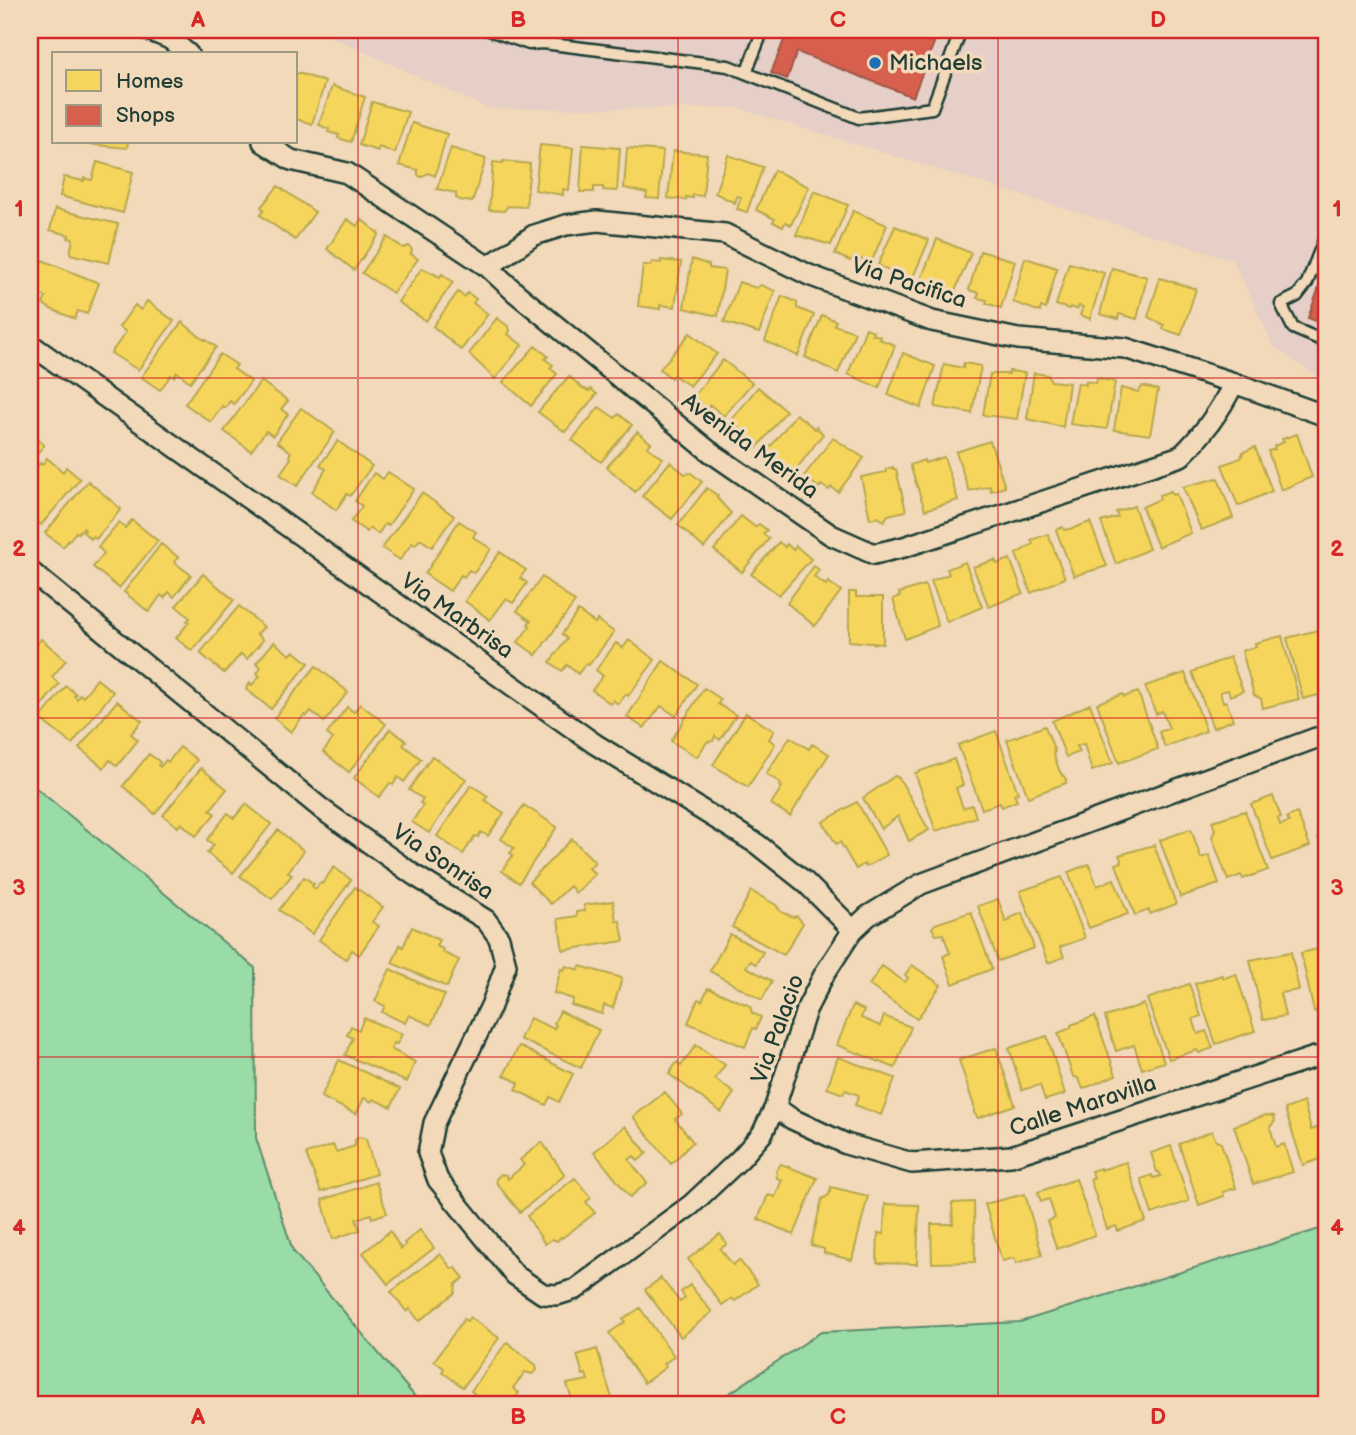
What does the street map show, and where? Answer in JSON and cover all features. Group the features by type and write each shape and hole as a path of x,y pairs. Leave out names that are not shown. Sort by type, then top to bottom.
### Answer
{"street":[{"path":"148,30 170,38 186,52"},
{"name":"Avenida Merida","path":"266,144 291,160 347,173 488,267 709,451 831,535 874,554 904,547 1181,456 1202,436 1234,383"},
{"name":"Via Pacifica","path":"488,267 534,235 566,225 597,221 725,234 809,275 932,321 1018,339 1125,348 1326,416"},
{"name":"Via Marbrisa","path":"30,344 595,744 758,844 806,882 853,930"},
{"name":"Via Sonrisa","path":"30,571 323,810 414,875 486,920 499,937 506,965 491,1006 434,1122 428,1153 438,1180 455,1202 515,1275 543,1294"},
{"name":"Via Palacio","path":"543,1294 557,1296 576,1289 691,1205 762,1135 775,1107 806,1010 825,973 853,930 868,916 921,884 1326,736"},
{"name":"Calle Maravilla","path":"775,1107 792,1119 846,1144 912,1163 1012,1156 1315,1057 1326,1056"}],"lane":[{"path":"489,30 529,44 543,43 727,66 859,118 932,108 961,30"},
{"path":"746,73 763,30"},
{"path":"1326,236 1307,283 1297,296 1281,304 1293,328 1326,340"}],"shaded area":[{"path":"316,30 1326,30 1326,382 1274,347 1233,260 738,108 490,109"}],"green space":[{"path":"30,783 255,968 256,1138 293,1251 422,1405 30,1405"},
{"path":"1326,1227 1326,1405 712,1405 821,1332 1020,1322"}],"building: Homes":[{"path":"298,73 325,82 312,124 298,120"},
{"path":"332,86 365,97 351,142 338,138 339,135 328,132 329,129 319,125"},
{"path":"372,102 408,112 395,153 379,147 378,151 359,145"},
{"path":"412,123 447,134 435,176 428,173 421,177 418,170 399,165"},
{"path":"86,144 128,144 127,148"},
{"path":"540,145 573,148 569,190 563,189 563,195 535,190"},
{"path":"583,145 620,148 617,191 594,187 594,192 580,192"},
{"path":"451,148 486,159 472,202 456,198 456,193 437,189"},
{"path":"627,148 663,151 659,199 646,198 647,193 624,188"},
{"path":"673,151 707,154 703,196 693,195 693,198 686,197 686,200 668,198"},
{"path":"728,155 763,167 747,212 737,209 741,197 737,196 735,203 715,193"},
{"path":"97,162 133,172 123,213 60,196 64,177 92,180"},
{"path":"493,162 530,164 526,207 508,206 504,211 489,210"},
{"path":"774,170 809,187 791,225 785,222 783,227 773,222 775,219 756,210"},
{"path":"278,186 315,212 295,240 260,215 264,210 261,207"},
{"path":"814,191 848,205 831,245 796,235"},
{"path":"55,209 118,224 109,263 70,254 73,239 68,238 69,235 50,230"},
{"path":"853,211 887,225 871,263 855,257 850,261 835,254"},
{"path":"347,219 357,226 361,219 379,234 354,270 327,249"},
{"path":"895,226 929,240 910,284 894,277 896,273 878,265"},
{"path":"387,237 403,248 409,246 411,254 418,259 393,293 362,273"},
{"path":"937,239 971,253 955,291 939,284 931,287 920,282"},
{"path":"980,251 1015,261 1001,308 977,298 979,293 969,290"},
{"path":"1025,258 1057,268 1046,309 1041,307 1040,312 1013,302"},
{"path":"692,259 709,265 709,268 725,270 718,316 684,308"},
{"path":"42,260 99,283 87,314 78,311 75,319 51,309 43,304 46,297 30,291"},
{"path":"661,260 681,262 675,307 660,305 660,309 638,306 643,265 661,263"},
{"path":"1069,263 1104,273 1090,319 1080,315 1083,307 1069,309 1056,305"},
{"path":"422,268 440,277 442,274 453,282 426,321 398,302"},
{"path":"1112,268 1147,277 1137,319 1119,314 1118,319 1100,314"},
{"path":"1160,278 1196,289 1181,335 1163,329 1164,325 1148,317"},
{"path":"739,282 756,288 761,285 775,291 759,333 724,322"},
{"path":"458,292 464,297 468,293 476,299 473,303 488,314 461,350 433,326"},
{"path":"782,296 797,302 797,308 814,315 798,356 765,341"},
{"path":"147,301 174,321 138,370 111,353 126,332 119,327 135,305 141,310"},
{"path":"822,315 836,321 834,325 855,332 838,373 805,357"},
{"path":"497,318 509,327 508,334 522,345 495,379 469,354"},
{"path":"182,322 216,347 190,382 177,372 174,377 171,375 160,390 141,377"},
{"path":"866,328 873,331 872,334 880,336 879,339 895,345 879,388 848,374"},
{"path":"690,333 717,354 690,386 673,375 671,378 660,369"},
{"path":"535,346 548,356 545,359 553,365 550,368 557,374 531,406 503,382"},
{"path":"903,353 935,366 921,408 888,395"},
{"path":"220,354 237,365 234,369 251,381 234,404 230,401 225,408 222,406 211,422 185,404"},
{"path":"723,360 752,383 724,416 710,405 707,409 693,397"},
{"path":"964,363 981,366 972,413 935,407 944,364 963,368"},
{"path":"1009,371 1025,373 1017,419 983,415 990,374 1009,374"},
{"path":"1034,373 1048,375 1051,381 1069,383 1063,427 1027,419"},
{"path":"569,376 582,388 589,391 591,389 597,394 565,432 538,412"},
{"path":"1097,378 1115,382 1107,429 1070,424 1078,383 1096,383"},
{"path":"261,381 288,401 281,409 288,414 273,436 266,431 251,451 224,431"},
{"path":"1143,386 1158,390 1150,435 1114,430 1121,388 1138,392"},
{"path":"758,387 786,411 757,448 746,439 749,435 730,422"},
{"path":"599,407 615,418 619,414 632,425 601,462 572,440"},
{"path":"301,408 335,432 297,486 280,474 291,458 291,452 277,442"},
{"path":"796,414 823,434 794,472 781,461 773,457 771,459 765,454"},
{"path":"637,432 651,443 647,447 663,458 635,492 607,467"},
{"path":"30,433 44,445 30,463"},
{"path":"1297,434 1312,477 1281,490 1268,451 1284,442 1282,439"},
{"path":"833,438 864,458 838,492 831,487 829,490 821,485 819,488 804,476"},
{"path":"338,441 372,466 336,510 312,492 326,469 320,465"},
{"path":"990,441 1005,487 991,491 990,486 969,491 956,452"},
{"path":"1255,447 1272,491 1238,506 1222,465 1241,458 1243,452"},
{"path":"944,457 958,500 925,510 910,465"},
{"path":"47,458 63,472 66,467 80,479 41,525 30,515 30,487 33,484 30,474"},
{"path":"670,462 685,474 691,473 702,482 672,519 642,496"},
{"path":"886,469 896,469 906,511 888,515 884,521 878,517 870,519 861,477 886,472"},
{"path":"388,472 414,489 388,526 385,524 378,534 370,528 367,532 351,521 362,506 355,501 374,473 383,479"},
{"path":"1218,478 1233,518 1201,530 1183,487"},
{"path":"88,481 121,509 96,539 93,536 91,539 83,532 83,528 63,547 45,533"},
{"path":"707,488 718,496 731,513 704,548 678,525"},
{"path":"1171,491 1172,495 1176,494 1191,533 1158,547 1142,507 1160,499 1159,495"},
{"path":"422,493 454,516 432,547 420,539 415,545 412,543 400,560 382,548"},
{"path":"1134,506 1149,549 1116,564 1101,522 1118,517 1116,512"},
{"path":"741,516 755,527 759,524 767,530 763,534 769,539 742,572 714,550"},
{"path":"132,520 158,541 119,588 93,567 104,553 98,547 119,522 125,528"},
{"path":"459,521 476,532 473,537 491,549 474,573 469,570 464,577 461,575 450,591 425,574"},
{"path":"1090,522 1107,566 1074,576 1056,530 1063,527 1064,530 1074,528"},
{"path":"1048,534 1065,578 1031,593 1016,554 1033,544 1031,540"},
{"path":"779,542 785,547 787,544 793,550 796,546 811,559 779,595 751,574"},
{"path":"161,544 178,557 174,562 191,575 174,597 169,592 164,598 161,595 149,612 124,592"},
{"path":"500,552 526,570 520,578 527,583 513,603 506,599 490,620 465,601"},
{"path":"1010,559 1023,593 989,607 973,567 995,560 997,564"},
{"path":"965,562 982,607 947,622 931,581 949,574 947,569"},
{"path":"814,566 819,570 814,577 841,591 815,626 787,603"},
{"path":"203,574 234,600 192,651 176,638 190,618 176,606"},
{"path":"542,577 575,602 536,655 518,642 531,621 517,611"},
{"path":"925,585 938,626 905,639 893,599 900,596 899,593"},
{"path":"849,592 856,592 856,597 883,597 883,644 849,641"},
{"path":"239,606 264,627 257,634 263,640 247,659 241,654 224,673 200,653"},
{"path":"578,611 614,632 589,665 586,663 578,674 567,665 562,671 550,662 567,639 562,634"},
{"path":"1326,628 1326,693 1303,699 1287,638"},
{"path":"1282,636 1299,699 1263,708 1261,699 1254,695 1242,651 1256,647 1255,643"},
{"path":"41,639 66,660 52,677 59,684 42,705 34,699 30,704 30,653"},
{"path":"629,640 655,660 628,696 626,694 618,704 613,700 611,704 592,690 603,676 596,670 616,643 623,648"},
{"path":"274,642 290,655 294,651 309,663 271,709 246,689 260,676 257,673 261,667 256,663"},
{"path":"1230,657 1243,691 1230,696 1228,690 1220,692 1233,720 1213,728 1192,672"},
{"path":"663,661 697,684 676,716 661,706 644,728 627,717"},
{"path":"316,666 348,692 324,722 311,711 306,717 304,715 291,732 274,718"},
{"path":"1185,673 1206,731 1165,747 1159,732 1169,728 1162,711 1156,714 1145,686"},
{"path":"97,679 113,692 72,744 40,719 66,686 76,694 74,696 77,699 80,694 83,697"},
{"path":"704,688 721,699 718,704 736,715 720,740 715,736 713,741 707,742 697,757 671,741"},
{"path":"1138,692 1158,749 1119,763 1097,703"},
{"path":"117,701 142,721 131,734 138,740 117,766 110,760 104,768 79,748"},
{"path":"360,704 386,724 349,772 323,752 333,739 327,734 347,707 354,712"},
{"path":"1090,704 1113,763 1092,771 1084,744 1077,746 1080,752 1066,757 1052,721"},
{"path":"746,713 774,731 769,739 775,744 748,787 713,765"},
{"path":"1045,726 1066,783 1028,797 1007,740"},
{"path":"390,729 406,741 403,745 421,759 404,782 398,777 379,797 354,778"},
{"path":"996,731 1018,793 1014,794 1017,801 1002,807 1000,803 982,809 958,745"},
{"path":"790,737 809,749 812,744 829,754 790,816 771,804 782,787 779,786 781,783 766,774"},
{"path":"180,747 197,760 155,814 123,786 149,754 160,762 160,767 166,760 168,762"},
{"path":"432,756 466,779 429,833 412,822 423,805 420,803 423,799 409,790"},
{"path":"954,759 963,785 956,788 963,808 972,805 976,817 936,831 915,773"},
{"path":"201,768 227,789 210,810 215,814 196,836 181,823 178,827 163,815"},
{"path":"895,776 899,778 929,830 909,841 898,816 881,829 863,798"},
{"path":"471,785 488,796 485,800 504,813 488,836 481,832 478,837 475,836 463,854 437,836"},
{"path":"1273,796 1281,817 1278,818 1280,825 1289,822 1287,817 1297,813 1310,846 1272,860 1251,804"},
{"path":"1317,800 1326,800 1326,837 1318,838"},
{"path":"857,802 887,855 866,867 864,864 856,869 840,842 836,844 823,822"},
{"path":"246,804 271,824 233,873 207,853 214,845 207,840 228,813 234,818"},
{"path":"524,805 557,827 519,883 502,871 513,855 510,853 514,848 501,839"},
{"path":"1245,811 1268,870 1243,879 1241,875 1228,880 1212,837 1215,830 1212,821"},
{"path":"1191,829 1201,858 1209,855 1219,884 1180,897 1160,840"},
{"path":"278,830 304,851 288,872 292,875 272,899 240,876"},
{"path":"572,839 595,862 589,868 595,874 576,893 570,886 551,904 529,882"},
{"path":"1154,845 1176,904 1150,914 1149,910 1135,915 1116,864 1122,862 1119,855"},
{"path":"1089,864 1097,886 1114,879 1128,914 1089,928 1068,872"},
{"path":"334,867 351,880 312,934 279,910 304,877 314,884 312,886 316,889"},
{"path":"1062,877 1085,938 1060,947 1064,957 1048,963 1020,891"},
{"path":"355,887 383,907 372,922 379,926 359,955 352,950 346,959 319,940"},
{"path":"751,891 776,905 781,912 797,916 803,923 784,955 732,927"},
{"path":"998,899 1006,922 1022,913 1034,948 998,961 978,906"},
{"path":"613,901 616,921 620,921 624,941 563,950 558,919 577,916 577,912 585,911 584,905"},
{"path":"971,912 992,969 953,984 943,956 950,953 943,934 936,935 932,928 935,924"},
{"path":"412,927 439,940 436,946 443,949 442,952 459,960 447,987 392,963"},
{"path":"730,934 763,952 756,964 750,961 746,967 772,981 762,1000 710,971"},
{"path":"1326,947 1326,1009 1314,1012 1301,953"},
{"path":"1291,952 1299,990 1280,993 1285,1016 1263,1020 1250,960"},
{"path":"912,965 941,985 917,1019 869,985 882,966 905,982 908,978 905,975"},
{"path":"566,966 579,970 580,966 622,978 613,1008 604,1005 602,1014 571,1005 573,999 554,993 561,969 564,970"},
{"path":"390,969 445,995 431,1025 409,1015 405,1023 382,1012 385,1006 375,1001"},
{"path":"1236,974 1255,1031 1216,1044 1195,984 1222,975 1224,978"},
{"path":"1189,984 1201,1016 1193,1019 1198,1034 1206,1031 1213,1048 1169,1059 1147,999"},
{"path":"708,988 750,1006 752,1013 761,1017 745,1047 688,1023 698,999 702,1001"},
{"path":"1144,1004 1164,1062 1142,1069 1134,1045 1116,1051 1105,1017"},
{"path":"853,1005 864,1010 861,1018 880,1026 884,1016 911,1027 895,1068 837,1045"},
{"path":"560,1011 599,1030 581,1068 520,1039 530,1018 554,1029"},
{"path":"1095,1016 1116,1075 1083,1089 1079,1079 1073,1076 1058,1033"},
{"path":"364,1018 402,1034 391,1049 415,1062 407,1082 345,1055 353,1038 347,1035 351,1026 359,1030"},
{"path":"1047,1036 1065,1094 1045,1100 1040,1085 1022,1090 1009,1048"},
{"path":"696,1045 725,1065 715,1079 734,1093 721,1112 669,1074 677,1062 681,1066"},
{"path":"519,1046 573,1074 559,1102 550,1097 546,1105 516,1090 519,1083 504,1075"},
{"path":"996,1048 1015,1105 978,1118 974,1113 959,1060"},
{"path":"838,1057 895,1078 881,1115 855,1105 859,1095 845,1090 843,1094 827,1088"},
{"path":"339,1060 400,1089 391,1107 364,1098 356,1114 321,1097"},
{"path":"665,1092 682,1114 675,1119 693,1142 671,1164 633,1117"},
{"path":"1304,1102 1311,1130 1320,1127 1318,1121 1326,1119 1326,1157 1303,1165 1285,1109"},
{"path":"1266,1115 1274,1116 1275,1121 1270,1127 1276,1147 1284,1144 1293,1172 1253,1184 1234,1126"},
{"path":"625,1126 647,1153 638,1161 634,1156 629,1160 647,1183 630,1197 594,1152"},
{"path":"1212,1131 1216,1141 1221,1143 1236,1188 1223,1192 1224,1196 1199,1205 1179,1144"},
{"path":"359,1137 366,1139 376,1174 321,1192 306,1154 333,1145 336,1152 355,1146 355,1140"},
{"path":"542,1142 565,1175 520,1212 497,1184 496,1179 501,1174 508,1179 524,1165 520,1160"},
{"path":"1171,1146 1189,1201 1152,1214 1141,1179 1152,1175 1153,1178 1161,1176 1151,1153"},
{"path":"1126,1162 1146,1221 1118,1231 1116,1226 1107,1229 1090,1179 1094,1177 1091,1171"},
{"path":"781,1164 817,1178 794,1235 758,1219 768,1195 775,1197 782,1180 777,1178 776,1171"},
{"path":"575,1178 591,1198 586,1202 595,1213 562,1238 557,1241 552,1239 545,1244 527,1216"},
{"path":"1076,1179 1095,1235 1057,1249 1047,1221 1055,1218 1049,1199 1041,1202 1038,1192"},
{"path":"376,1182 387,1213 356,1219 360,1230 333,1239 322,1200"},
{"path":"831,1187 868,1196 852,1260 824,1253 824,1249 811,1245 822,1199 829,1195"},
{"path":"1025,1194 1042,1255 1016,1263 1014,1258 1002,1261 985,1204"},
{"path":"974,1202 975,1262 932,1263 931,1224 953,1224 952,1203"},
{"path":"885,1204 919,1205 917,1264 877,1263 878,1233 884,1234"},
{"path":"420,1230 434,1248 388,1284 363,1253 390,1231 401,1249 406,1245 404,1243"},
{"path":"720,1234 727,1244 720,1249 733,1265 739,1260 758,1284 735,1301 732,1298 722,1305 688,1259"},
{"path":"440,1254 452,1269 455,1267 464,1278 456,1284 455,1293 419,1321 410,1309 407,1312 391,1292"},
{"path":"661,1278 680,1302 685,1298 681,1292 690,1285 712,1312 681,1337 645,1290"},
{"path":"640,1308 674,1356 664,1364 666,1367 644,1383 609,1333 625,1322 623,1319"},
{"path":"470,1317 499,1338 463,1387 442,1372 444,1368 434,1361 464,1319 467,1321"},
{"path":"507,1342 536,1365 537,1370 532,1374 525,1372 513,1388 519,1393 510,1405 489,1405 471,1391"},
{"path":"597,1349 614,1405 574,1405 567,1384 588,1380 586,1374 583,1375 577,1355"}],"building: Shops":[{"name":"Michaels","path":"788,30 939,30 913,97 797,52 787,79 771,73"},
{"path":"1326,268 1326,325 1308,318"}],"place":[{"name":"Michaels","path":"875,63"}]}
